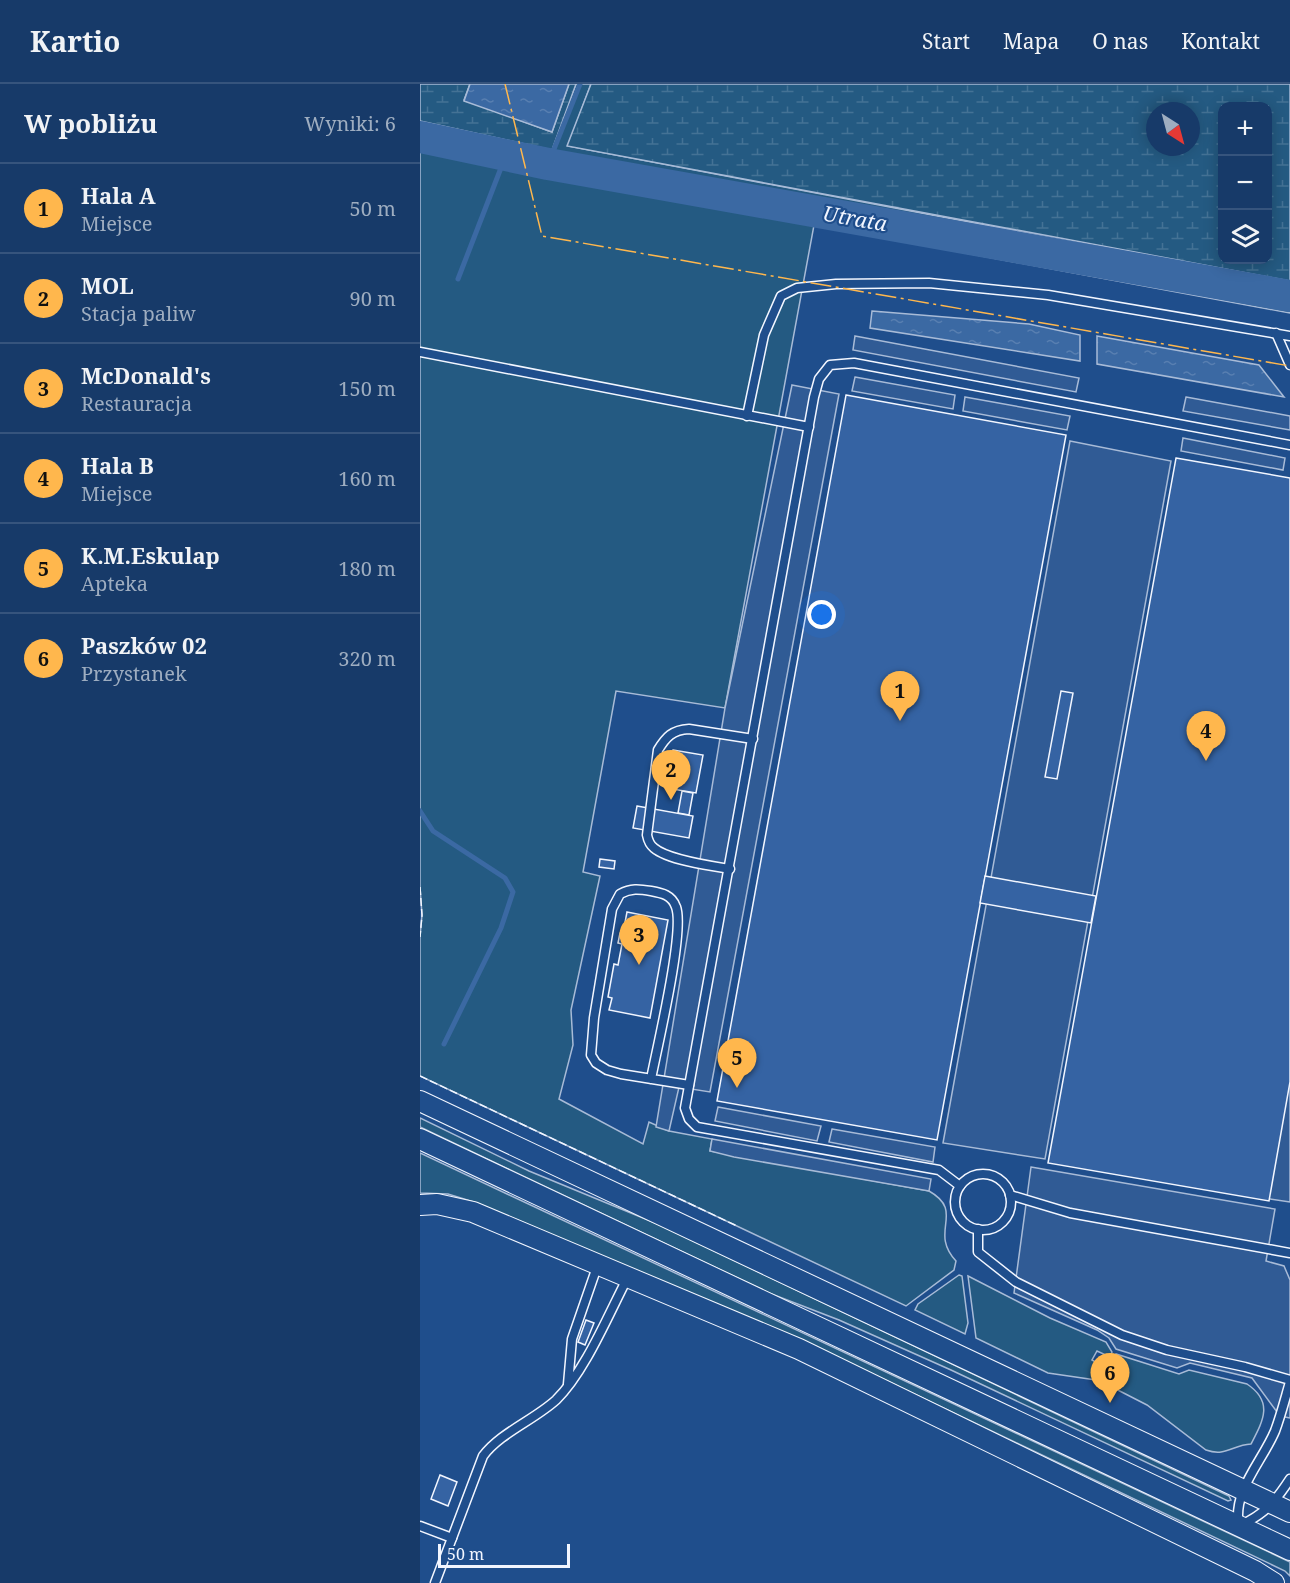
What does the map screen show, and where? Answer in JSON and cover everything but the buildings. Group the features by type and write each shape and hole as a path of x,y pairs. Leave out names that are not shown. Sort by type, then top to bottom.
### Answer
{"street":[{"path":"420,1101 1282,1508"},
{"path":"420,1139 1290,1550"},
{"path":"420,1205 437,1204 473,1212 799,1349 1255,1570 1274,1583"}],"lane":[{"path":"747,416 764,335 781,296 797,288 836,284 929,283 1048,295 1290,336"},
{"path":"1276,333 1290,365"},
{"path":"420,352 809,427"},
{"path":"960,1186 939,1170 697,1127 689,1119 685,1108 819,379 830,365 854,363 1290,444"},
{"path":"730,869 674,857 654,848 650,843 646,835 658,750 665,738 672,732 680,730 689,729 753,739"},
{"path":"651,1079 675,956 679,921 677,908 669,897 635,889 620,894 612,909 594,1018 591,1050 593,1059 603,1069 621,1074 651,1079 689,1085"},
{"path":"991,1175 1006,1186 1010,1195 1011,1204 1003,1221 996,1226 978,1229 969,1226 957,1213 956,1195 960,1186 966,1179 974,1176 991,1175"},
{"path":"1010,1195 1070,1213 1290,1253"},
{"path":"978,1229 978,1252 1016,1282 1122,1335 1167,1350 1245,1366 1290,1381 1274,1433 1242,1490 1237,1514 1239,1526 1262,1514 1282,1508 1290,1479"},
{"path":"568,1384 572,1339 598,1264"},
{"path":"435,1583 483,1456 489,1447 555,1401 589,1354 628,1277"},
{"path":"420,1526 452,1538"}],"green space":[{"path":"420,84 470,84 464,100 552,132 569,84 576,84 552,150 420,121"},
{"path":"576,84 591,84 568,146 1290,283 1290,313 814,225 725,708 616,691 583,872 600,876 571,1010 573,1045 559,1099 643,1144 649,1122 669,1131 712,1139 710,1151 929,1191 940,1199 945,1207 945,1240 948,1250 956,1261 954,1270 906,1306 420,1076 422,915 420,887 420,121 551,150"},
{"path":"591,84 1290,84 1290,281 567,146"},
{"path":"420,1118 529,1171 660,1225 1229,1496 1231,1500 1228,1501 951,1370 839,1320 769,1293 420,1127"},
{"path":"420,1153 1290,1562 1290,1576 1285,1571 818,1348 477,1203 448,1194 420,1193"},
{"path":"959,1275 962,1276 968,1323 965,1334 915,1310 918,1304"},
{"path":"968,1276 1050,1318 1106,1342 1112,1352 1110,1357 1097,1351 1092,1360 1107,1369 1116,1354 1179,1374 1189,1370 1247,1384 1261,1398 1264,1412 1251,1444 1219,1452 1206,1450 1147,1405 1108,1385 1096,1380 1048,1373 976,1338"}],"shaded area":[{"path":"855,336 1079,378 1076,392 853,350"},
{"path":"855,377 955,395 953,409 852,391"},
{"path":"792,385 839,394 710,1092 679,1087 669,1131 656,1127 725,708"},
{"path":"965,397 1070,416 1067,430 963,411"},
{"path":"1186,397 1290,416 1290,430 1183,411"},
{"path":"1183,438 1285,458 1283,470 1181,451"},
{"path":"1070,441 1171,461 1045,1159 943,1143"},
{"path":"1290,1019 1290,1202 1256,1197"},
{"path":"718,1107 821,1126 817,1141 715,1121"},
{"path":"832,1129 935,1147 933,1162 829,1142"},
{"path":"712,1139 931,1179 929,1191 734,1157 710,1151"},
{"path":"1031,1167 1275,1209 1266,1261 1284,1266 1290,1280 1290,1418 1280,1416 1252,1378 1190,1363 1177,1368 1116,1349 1109,1338 1097,1330 1014,1293"}],"water":[{"path":"470,84 569,84 552,132 464,101"},
{"path":"872,311 1029,324 1080,335 1080,361 870,328"},
{"path":"1097,336 1259,365 1284,397 1097,364"}],"waterway":[{"path":"548,164 580,84"},
{"name":"Utrata","path":"420,137 548,164 1290,296"},
{"path":"458,279 506,155"},
{"path":"420,811 433,831 505,878 513,892 501,928 444,1044"}],"fence":[{"path":"420,887 422,915 420,937"},
{"path":"420,1076 737,1226"}],"power":[{"path":"505,84 542,236 1290,366"}],"place":[{"name":"Hala A","path":"900,721"},
{"name":"Hala B","path":"1206,761"},
{"name":"MOL","path":"671,800"},
{"name":"McDonald's","path":"639,965"},
{"name":"K.M.Eskulap","path":"737,1088"},
{"name":"Paszków 02","path":"1110,1403"}]}
